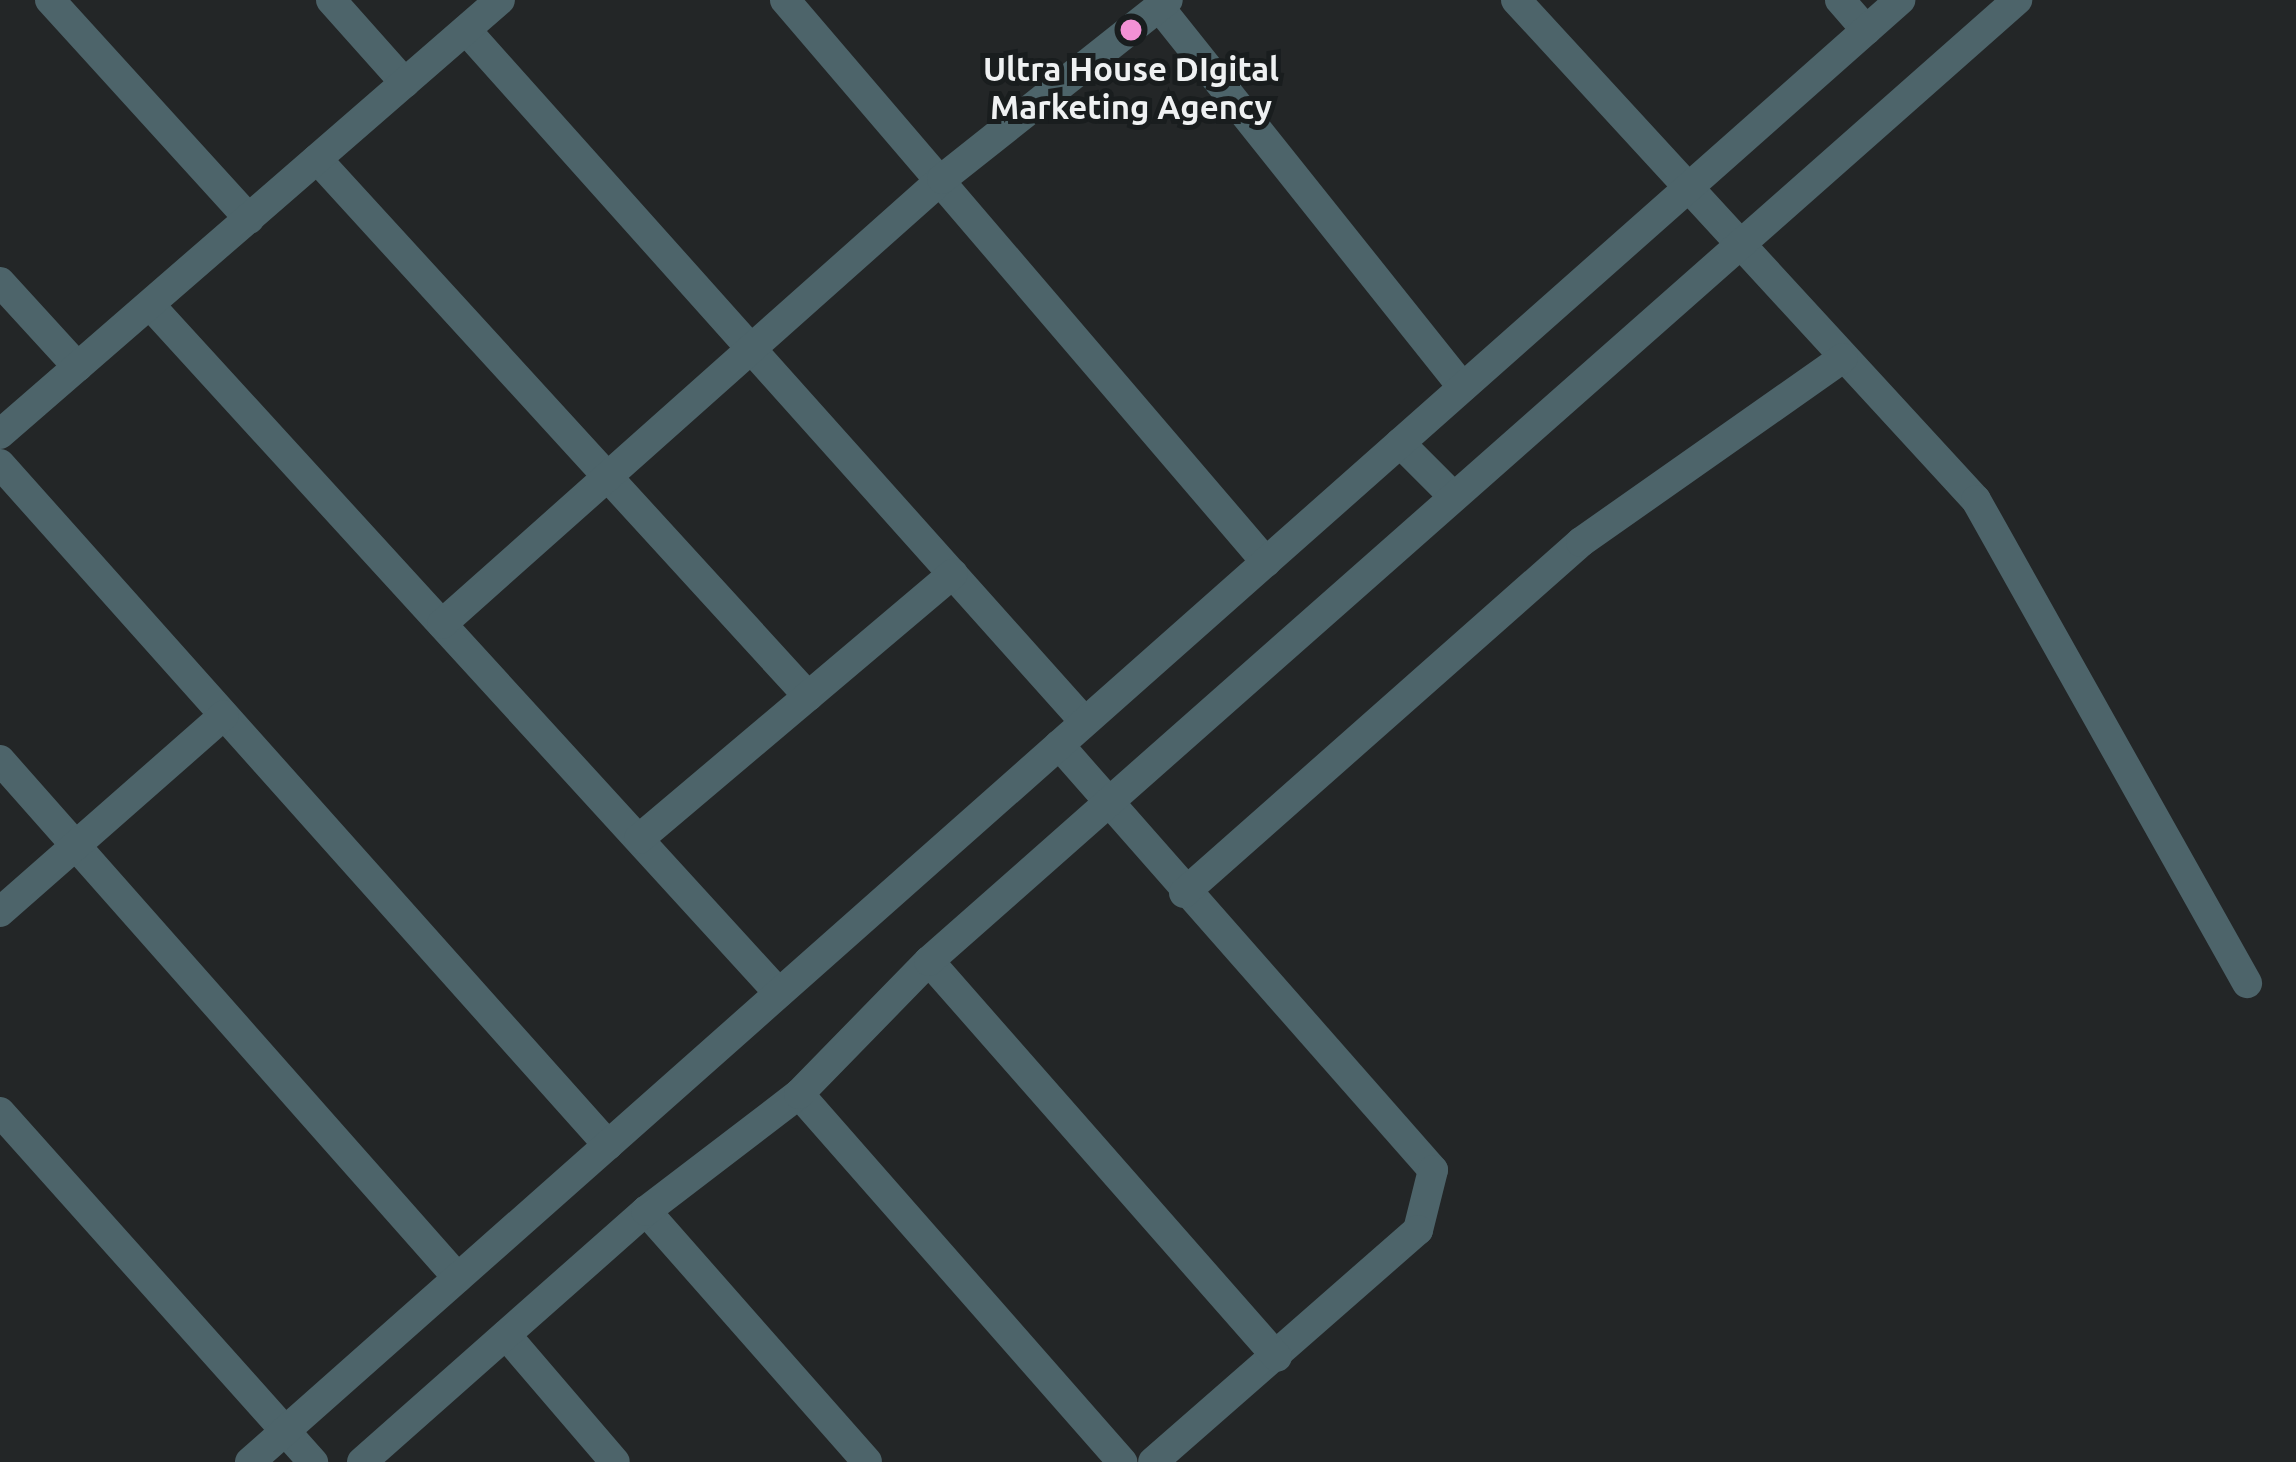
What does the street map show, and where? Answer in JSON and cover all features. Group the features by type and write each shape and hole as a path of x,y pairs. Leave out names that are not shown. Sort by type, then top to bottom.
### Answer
{"street":[{"path":"50,0 248,219"},
{"path":"331,0 405,83"},
{"path":"0,434 500,0"},
{"path":"785,0 1266,562"},
{"path":"1516,0 1685,191 1976,500 2246,983"},
{"path":"1840,0 1866,30"},
{"path":"250,1462 1900,0"},
{"path":"362,1462 646,1211 799,1094 929,961 2017,0"},
{"path":"442,624 942,179 1164,4 1463,387"},
{"path":"466,30 747,353 1085,722"},
{"path":"317,159 808,696"},
{"path":"0,282 78,367"},
{"path":"150,304 779,993"},
{"path":"1184,892 1581,542 1843,358"},
{"path":"1400,443 1454,497"},
{"path":"0,464 608,1144"},
{"path":"639,839 953,574"},
{"path":"0,912 224,715"},
{"path":"1059,745 1432,1170 1418,1230 1153,1462"},
{"path":"0,760 458,1278"},
{"path":"929,961 1277,1357"},
{"path":"799,1094 1121,1462"},
{"path":"0,1112 313,1462"},
{"path":"646,1211 867,1462"},
{"path":"506,1335 615,1462"}],"place":[{"name":"Ultra House DIgital Marketing Agency","path":"1131,30"}]}
